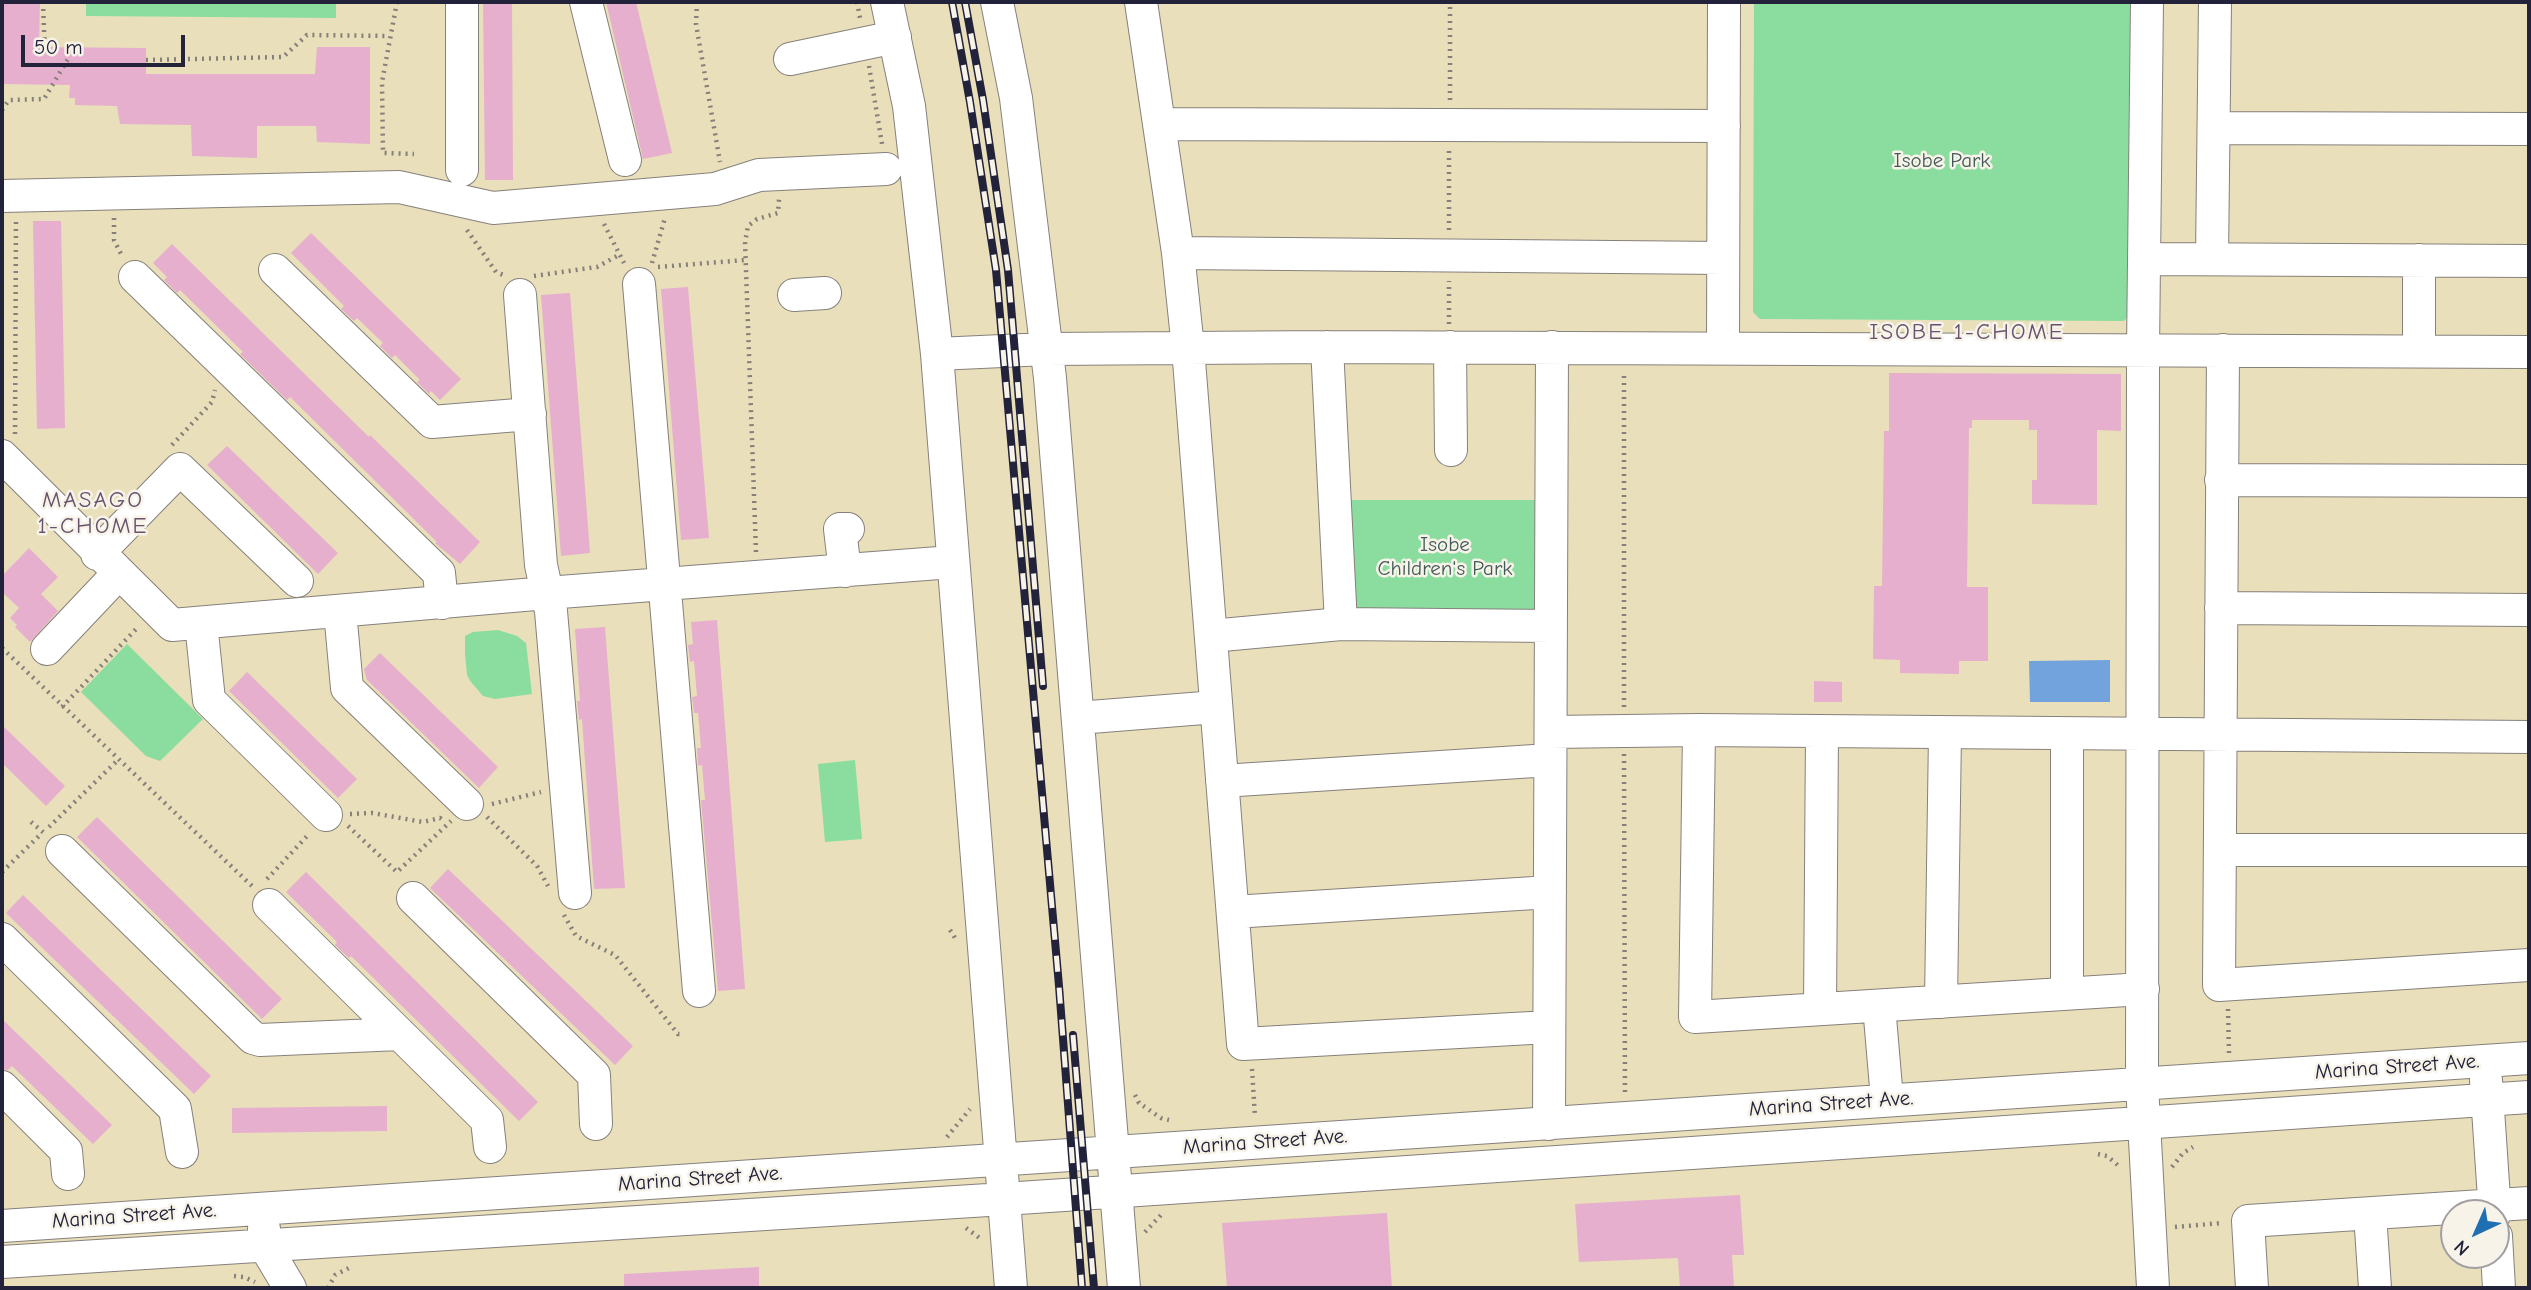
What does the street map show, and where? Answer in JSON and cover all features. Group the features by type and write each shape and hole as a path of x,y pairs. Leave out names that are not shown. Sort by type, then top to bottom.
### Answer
{"street":[{"path":"459,185 462,2"},
{"path":"586,2 625,160"},
{"path":"887,2 909,106 937,354 1011,1288"},
{"path":"997,2 1016,97 1046,349 1125,1288"},
{"path":"1141,2 1161,124 1188,348 1243,1045 1549,1027"},
{"path":"1723,348 1724,2"},
{"path":"2147,2 2143,350 2143,1123 2153,1288"},
{"path":"2212,259 2215,2"},
{"path":"790,59 894,37"},
{"path":"1161,124 1724,126"},
{"path":"2214,128 2529,129"},
{"path":"9,195 459,185 493,208 720,187 759,175 886,169"},
{"path":"1178,253 1723,258"},
{"path":"2145,259 2529,261"},
{"path":"2418,260 2419,351"},
{"path":"275,270 432,422 530,414"},
{"path":"135,277 439,573 442,603"},
{"path":"639,284 699,991"},
{"path":"516,287 530,414 541,565 551,611 575,893"},
{"path":"794,295 825,293"},
{"path":"937,354 1046,349 1327,347 1450,336 1552,347 2529,352"},
{"path":"1450,336 1451,450"},
{"path":"1327,347 1341,624"},
{"path":"1549,1124 1552,347"},
{"path":"2223,350 2219,985 2529,965"},
{"path":"8,448 108,564 172,625 952,562"},
{"path":"47,649 180,469 297,581"},
{"path":"2221,480 2529,481"},
{"path":"834,530 845,571"},
{"path":"2221,608 2529,610"},
{"path":"340,611 347,688 467,812"},
{"path":"201,623 209,700 333,817"},
{"path":"1211,636 1341,624 1551,626"},
{"path":"1078,718 1216,707"},
{"path":"1699,730 1695,1017 2143,989"},
{"path":"1223,781 1699,730 2529,737"},
{"path":"1820,1009 1822,732"},
{"path":"1941,1002 1945,733"},
{"path":"2067,735 2067,993"},
{"path":"2221,850 2529,850"},
{"path":"62,851 253,1038 260,1040 400,1034"},
{"path":"1233,912 1550,892"},
{"path":"262,898 487,1120 490,1147"},
{"path":"412,898 594,1075 596,1124"},
{"path":"2,939 175,1109 182,1152"},
{"path":"1879,1006 1887,1099"},
{"name":"Marina Street Ave.","path":"2,1226 2529,1058"},
{"path":"2485,1061 2494,1199"},
{"path":"2,1087 66,1151 68,1174"},
{"name":"Marina Street Ave.","path":"2,1262 1004,1199 2529,1097"},
{"path":"2510,1211 2529,1203"},
{"path":"262,1207 265,1246 290,1288"},
{"path":"2370,1214 2375,1288"},
{"path":"2252,1288 2248,1221 2370,1214 2440,1216"},
{"path":"2498,1269 2499,1288"}],"path":[{"path":"43,2 45,57"},
{"path":"397,2 382,82 383,153 414,154"},
{"path":"697,2 695,24 721,171 720,187"},
{"path":"1450,2 1450,336"},
{"path":"146,60 283,57 307,35 389,36"},
{"path":"2,110 9,100 44,99 68,58 69,51"},
{"path":"869,65 886,169"},
{"path":"756,560 745,242 748,226 757,219 778,213 782,174"},
{"path":"459,185 454,211 496,272 516,287 597,267 619,255"},
{"path":"120,193 115,204 114,240 120,253 135,271 135,277"},
{"path":"670,193 669,205 650,268 745,260"},
{"path":"8,448 9,195"},
{"path":"597,199 597,209 619,255 639,284"},
{"path":"169,448 212,402 213,392 232,372"},
{"path":"62,706 144,621"},
{"path":"2,648 262,898 333,817 372,813 423,822 529,793 566,790"},
{"path":"2,872 119,759"},
{"path":"333,817 397,872 467,812"},
{"path":"950,930 960,949"},
{"path":"2228,984 2229,1054"},
{"path":"1250,1045 1255,1117"},
{"path":"936,1140 947,1137 969,1112 972,1101"},
{"path":"2171,1174 2173,1165 2183,1153 2190,1147 2203,1146"},
{"path":"2087,1155 2107,1156 2122,1168 2125,1178"},
{"path":"2173,1213 2175,1239"},
{"path":"1144,1238 1145,1232 1162,1215"},
{"path":"2174,1227 2248,1221"},
{"path":"228,1277 244,1276 260,1288"},
{"path":"250,1288 254,1281"}],"green space":[{"path":"86,2 336,2 336,18 86,16"},
{"name":"Isobe Park","path":"1754,2 2132,2 2131,313 2124,321 1760,319 1753,312"},
{"name":"Isobe Children's Park","path":"1348,500 1541,500 1536,615 1350,608"},
{"path":"498,630 517,636 526,643 532,694 495,699 483,696 467,675 465,636 473,632"},
{"path":"127,644 203,719 160,761 146,756 81,692"},
{"path":"855,760 862,839 825,842 818,764"}],"water":[{"path":"2110,660 2110,702 2030,702 2029,661"}],"building":[{"path":"2,2 40,2 39,47 146,48 146,74 315,74 317,47 370,47 370,144 317,142 316,126 257,126 257,158 192,156 191,125 120,124 117,106 75,105 75,98 69,98 70,85 2,84"},
{"path":"483,2 512,2 513,180 485,180"},
{"path":"606,2 636,2 672,153 643,159"},
{"path":"33,221 61,221 65,428 37,429"},
{"path":"311,233 461,379 440,400 417,382 420,380 395,355 392,358 380,346 383,343 357,318 354,321 341,309 344,306 291,253"},
{"path":"172,244 480,542 460,564 435,543 437,542 290,397 287,400 180,290 177,293 164,280 167,277 153,263"},
{"path":"688,287 709,538 681,540 661,289"},
{"path":"570,293 590,553 561,556 541,295"},
{"path":"1889,373 2121,374 2121,431 2097,430 2097,505 2032,504 2032,480 2037,480 2037,430 2029,430 2029,420 1972,420 1972,428 1969,428 1967,587 1988,587 1988,661 1959,661 1959,674 1900,673 1900,660 1873,659 1874,586 1882,586 1884,431 1889,431"},
{"path":"227,446 338,553 318,574 207,465"},
{"path":"29,548 58,577 41,594 58,611 30,642 10,618 19,608 2,592 2,576"},
{"path":"717,620 745,989 718,991 701,800 705,800 702,765 698,766 697,748 701,748 698,713 694,713 692,697 697,696 694,661 690,662 688,645 693,644 691,622"},
{"path":"605,627 625,888 594,889 582,719 579,720 577,701 580,701 575,629"},
{"path":"380,653 498,767 479,788 367,680 364,669"},
{"path":"247,672 357,779 338,798 229,691"},
{"path":"1814,681 1842,682 1842,702 1814,702"},
{"path":"2,725 65,786 46,806 2,763"},
{"path":"97,817 282,999 262,1019 77,837"},
{"path":"448,869 633,1046 615,1065 430,888"},
{"path":"306,872 538,1102 519,1121 351,956 349,958 335,945 337,942 286,892"},
{"path":"23,895 211,1076 194,1094 6,913"},
{"path":"2,1019 112,1125 93,1144 12,1066 8,1070 2,1069"},
{"path":"387,1106 387,1131 232,1133 232,1108"},
{"path":"1740,1195 1744,1255 1732,1255 1734,1288 1680,1288 1678,1258 1579,1262 1575,1204"},
{"path":"1387,1213 1392,1288 1227,1288 1222,1223"},
{"path":"759,1267 759,1288 624,1288 624,1274"}],"railway":[{"path":"952,2 996,270 1059,986 1082,1288"},
{"path":"965,2 983,100 1008,270 1043,686"},
{"path":"1073,1035 1094,1288"}],"district":[{"name":"ISOBE 1-CHOME","path":"1967,332"},
{"name":"MASAGO 1-CHOME","path":"93,513"}]}
